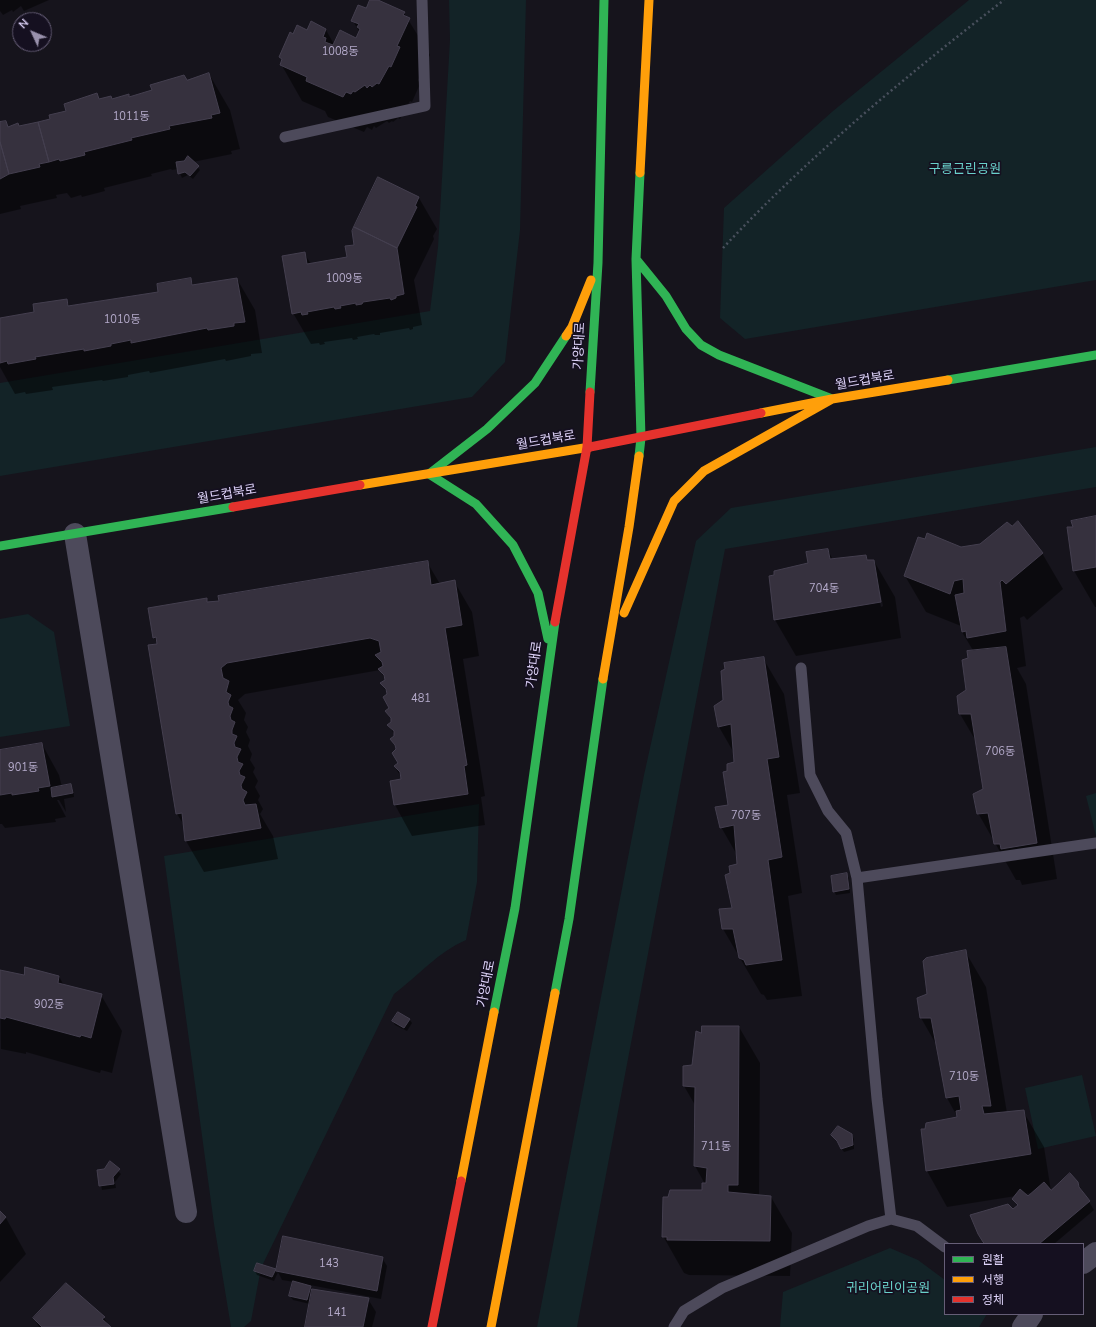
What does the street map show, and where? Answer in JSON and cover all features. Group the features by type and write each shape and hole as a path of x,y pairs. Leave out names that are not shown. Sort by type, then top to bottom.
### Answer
{"main road":[{"name":"가양대로","path":"432,1327 515,908 550,648 587,447 598,263 604,0"},
{"path":"491,1327 569,919 606,657 630,527 641,438 636,259 649,0"},
{"path":"636,259 666,296 686,329 701,345 719,355 832,400"},
{"path":"550,648 538,593 513,545 476,504 429,474 487,429 535,383 572,327 598,263"},
{"name":"월드컵북로","path":"0,546 641,438 832,400 1096,355"},
{"path":"606,657 635,585 674,501 704,471 832,400"}],"street":[{"path":"75,534 186,1212"},
{"path":"1084,1263 1096,1253"},
{"path":"1023,1327 1031,1315"}],"lane":[{"path":"286,137 426,106 422,0"},
{"path":"801,668 810,775 828,811 846,833 857,878 877,1099 891,1219"},
{"path":"857,878 1096,843"},
{"path":"674,1327 684,1311 722,1288 868,1226 891,1219 916,1226 944,1247"}],"path":[{"path":"723,248 761,208 821,151 884,96 1004,0"}],"green space":[{"path":"449,0 526,0 520,230 505,362 472,397 0,476 0,383 430,311 438,247 450,40"},
{"name":"구릉근린공원","path":"969,0 1096,0 1096,280 745,339 720,318 724,208 833,111"},
{"path":"1096,447 1096,487 725,549 577,1327 537,1327 644,775 696,541 731,508"},
{"path":"28,614 54,632 70,726 0,737 0,619"},
{"path":"1096,793 1096,836 1086,796"},
{"path":"479,804 477,882 466,940 446,951 394,994 261,1268 251,1321 244,1327 231,1327 214,1224 164,856"},
{"path":"1082,1075 1096,1136 1038,1149 1025,1088"},
{"name":"귀리어린이공원","path":"890,1248 918,1260 944,1279 944,1315 986,1315 979,1327 780,1327 783,1292"}],"building":[{"path":"370,0 378,0 405,12 403,15 410,18 397,46 400,47 391,67 389,66 379,84 377,83 372,87 370,85 367,88 365,85 355,92 353,91 351,94 346,92 343,97 306,81 307,77 280,65 282,59 279,57 290,32 293,34 297,25 307,30 311,21 326,29 323,37 326,38 325,42 333,45 340,30 356,38 360,29 357,27 359,24 351,21 358,5 366,8"},
{"path":"209,73 220,113 211,115 212,118 169,126 170,129 131,138 132,140 84,152 85,155 49,162 38,122 50,119 49,115 66,111 64,104 97,93 99,99 111,96 112,99 129,94 129,97 152,90 150,85 184,75 187,80"},
{"path":"6,121 8,127 18,123 19,126 38,122 49,162 39,164 40,167 9,174 0,142 0,122"},
{"path":"0,142 9,174 0,179"},
{"path":"188,156 199,166 190,176 185,172 178,174 176,162 184,161"},
{"path":"378,177 419,197 415,206 417,207 397,248 354,227"},
{"path":"354,227 397,248 404,294 396,296 396,298 391,300 390,298 363,302 362,304 356,305 356,303 340,306 341,308 335,309 334,307 307,312 308,314 302,315 301,312 292,314 282,256 305,252 307,264 347,257 345,246 354,245 352,231"},
{"path":"191,278 192,285 237,278 245,322 234,323 234,326 208,330 207,328 131,343 131,340 111,344 111,346 84,351 84,349 35,357 36,359 8,364 7,361 0,363 0,318 34,312 33,304 67,299 68,306 158,292 157,284"},
{"path":"1096,516 1096,567 1073,571 1067,527 1073,527 1071,521"},
{"path":"1018,521 1043,553 1006,584 1002,580 1000,582 1006,631 967,638 966,631 962,632 955,595 964,593 963,579 954,581 950,594 904,576 918,537 925,539 927,533 961,547 980,544 1007,522 1012,526"},
{"path":"828,549 830,559 866,555 867,560 874,560 881,602 774,620 769,576 774,575 774,571 808,563 806,552"},
{"path":"428,561 431,585 455,580 462,625 445,628 467,765 464,766 468,794 394,805 390,781 401,779 400,772 394,766 398,763 392,753 396,749 395,745 390,739 394,736 394,731 387,725 391,722 391,718 385,711 389,708 383,697 387,694 386,689 380,683 385,680 384,675 378,669 383,666 382,662 375,655 381,652 379,641 370,638 227,663 221,668 223,678 229,681 226,692 231,695 228,702 229,706 233,708 230,716 231,720 235,722 232,734 237,736 234,743 235,747 241,749 237,757 238,762 243,764 239,771 240,775 245,777 241,785 242,789 247,792 243,800 245,805 256,804 261,828 185,841 182,813 176,814 148,645 157,644 156,637 153,638 148,608 207,598 207,602 219,601 218,596"},
{"path":"1006,647 1037,843 1001,849 1000,844 994,844 988,813 977,814 973,794 983,789 971,714 959,714 957,696 966,690 962,660 968,658 967,651"},
{"path":"764,657 779,757 767,759 782,857 768,860 782,960 746,965 744,960 739,958 733,929 722,929 719,909 732,908 725,875 730,873 729,866 737,864 734,825 720,828 715,807 728,805 723,772 727,771 727,764 734,762 731,724 718,727 714,706 723,700 721,671 725,669 724,663"},
{"path":"42,743 50,786 38,788 39,791 12,795 12,793 0,795 0,750"},
{"path":"71,784 73,793 52,797 51,788"},
{"path":"847,873 849,889 833,892 831,876"},
{"path":"966,950 991,1106 982,1106 984,1114 1024,1110 1031,1154 926,1171 921,1129 925,1129 926,1123 957,1117 956,1111 961,1110 959,1096 946,1098 931,1018 920,1018 917,998 927,994 923,961 926,958"},
{"path":"25,967 59,976 58,983 102,994 91,1038 81,1035 80,1037 6,1017 5,1019 0,1018 0,970 24,975"},
{"path":"398,1012 410,1019 404,1028 392,1021"},
{"path":"702,1026 739,1026 738,1185 728,1185 728,1192 771,1196 770,1241 667,1240 667,1237 662,1237 663,1197 668,1197 670,1190 702,1190 702,1183 706,1183 707,1168 694,1166 695,1087 683,1086 683,1066 692,1065 696,1031 701,1033"},
{"path":"838,1126 852,1134 853,1145 841,1149 837,1141 831,1135"},
{"path":"110,1161 120,1169 113,1177 114,1184 99,1186 97,1170 104,1169"},
{"path":"1070,1173 1078,1182 1079,1187 1090,1201 1040,1243 983,1242 970,1215 1008,1204 1013,1209 1018,1205 1012,1199 1020,1189 1028,1196 1044,1182 1051,1190"},
{"path":"0,1211 6,1217 0,1224"},
{"path":"283,1236 383,1257 377,1291 276,1271"},
{"path":"257,1263 276,1269 272,1277 254,1271"},
{"path":"293,1281 311,1286 307,1300 289,1296"},
{"path":"66,1283 105,1317 102,1319 111,1327 42,1327 33,1318"},
{"path":"312,1289 369,1298 363,1327 305,1327"}],"traffic: fast":[{"path":"590,392 598,263 604,0"},
{"path":"639,456 641,438 636,259 640,173"},
{"path":"636,259 666,296 686,329 701,345 719,355 832,399"},
{"path":"548,639 538,593 513,545 476,504 429,474 487,429 535,383 566,336"},
{"path":"948,380 1096,355"},
{"path":"0,546 233,507"},
{"path":"494,1012 515,908 555,622"},
{"path":"555,993 569,919 603,679"}],"traffic: slow":[{"path":"640,173 649,0"},
{"path":"566,336 572,327 591,280"},
{"path":"761,413 832,399 948,380"},
{"path":"624,613 674,501 704,471 832,399"},
{"path":"360,485 590,447"},
{"path":"603,679 629,527 639,456"},
{"path":"491,1327 555,993"},
{"path":"461,1181 494,1012"}],"traffic: jam":[{"path":"555,622 587,447 590,392"},
{"path":"590,447 761,413"},
{"path":"233,507 360,485"},
{"path":"432,1327 461,1181"}]}
